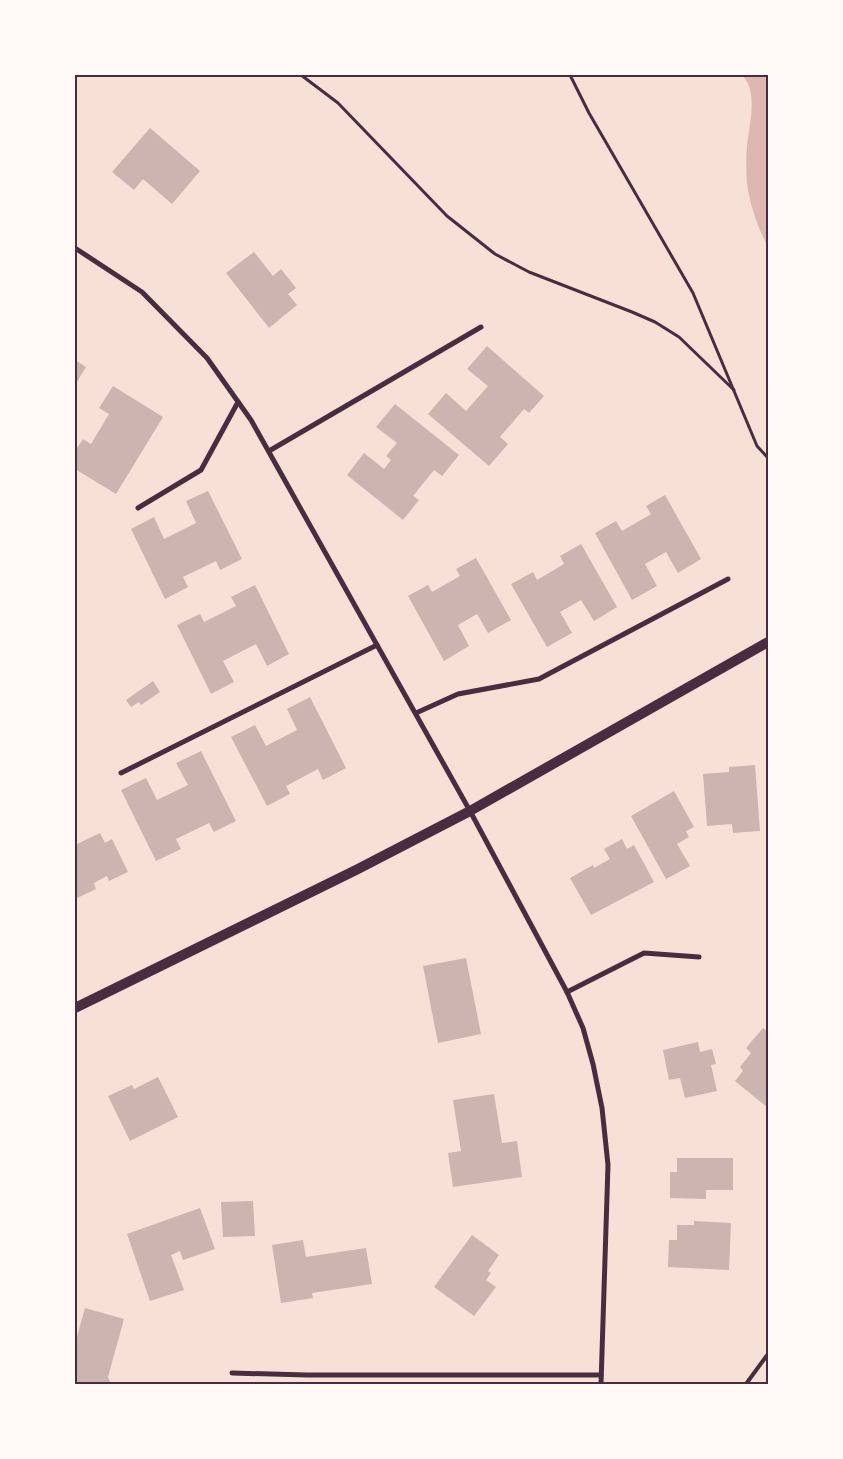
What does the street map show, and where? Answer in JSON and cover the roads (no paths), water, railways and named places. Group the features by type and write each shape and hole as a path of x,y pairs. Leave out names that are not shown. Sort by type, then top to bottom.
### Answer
{"main road":[{"path":"75,1008 347,875 470,811 768,642"}],"street":[{"path":"75,248 142,292 206,358 251,420 470,811 567,992 584,1028 602,1108 608,1165 600,1384"},
{"path":"269,451 482,327"},
{"path":"138,508 201,470 238,402"},
{"path":"416,713 458,694 539,679 728,579"},
{"path":"121,773 378,645"},
{"path":"567,992 644,953 698,957"},
{"path":"232,1373 307,1375 601,1375"}],"lane":[{"path":"746,1384 768,1354"}]}
